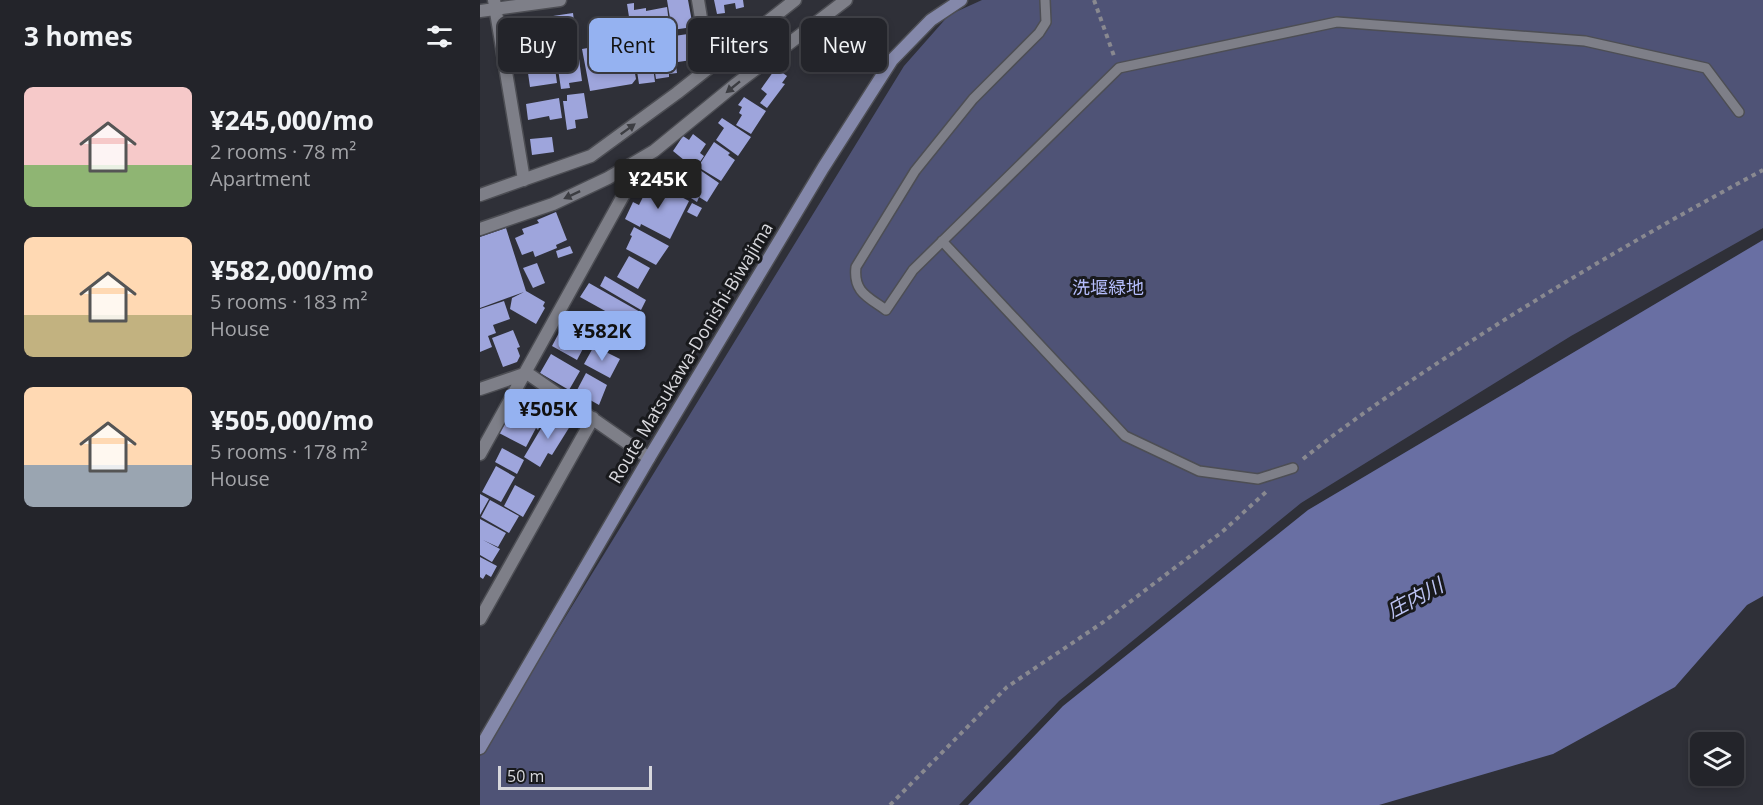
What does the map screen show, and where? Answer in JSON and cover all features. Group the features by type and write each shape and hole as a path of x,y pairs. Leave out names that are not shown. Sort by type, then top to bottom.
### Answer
{"main road":[{"name":"Route Matsukawa-Donishi-Biwajima","path":"480,748 649,458 823,168 892,60 931,20 961,0"}],"street":[{"path":"480,11 495,4 560,0"},
{"path":"698,0 701,18"},
{"path":"772,18 795,0"},
{"path":"480,229 553,204 608,178 645,157 846,0"},
{"path":"495,4 524,180"},
{"path":"480,195 591,156 702,72"},
{"path":"480,454 645,157"},
{"path":"480,389 527,373"},
{"path":"527,373 649,458"},
{"path":"480,620 593,418"}],"lane":[{"path":"1045,0 1046,22 1039,33 973,99 915,171 856,267 854,279 860,291 886,310 913,270 1119,68 1337,22 1585,41 1695,65 1706,68 1739,112"},
{"path":"942,242 1125,436 1199,471 1258,479 1293,468"}],"path":[{"path":"1094,0 1119,68"},
{"path":"1293,468 1348,423 1529,304 1680,214 1763,170"},
{"path":"890,805 1007,687 1102,623 1222,532 1266,492"}],"green space":[{"name":"洗堰緑地","path":"982,0 1763,0 1763,228 1571,336 1301,503 1059,701 959,805 480,805 480,756 904,66 949,15"}],"water":[{"name":"庄内川","path":"1763,240 1763,596 1747,605 1675,687 1553,754 1379,805 968,805 1063,706 1308,510"}],"building":[{"path":"667,0 688,0 691,18 688,18 688,28 676,29 676,18 670,18"},
{"path":"714,0 743,0 744,7 736,9 735,3 724,5 725,13 717,14"},
{"path":"634,3 634,10 646,8 646,11 667,7 668,18 629,18 627,4"},
{"path":"573,13 574,18 540,18"},
{"path":"688,34 688,60 678,62 676,36"},
{"path":"589,48 589,72 635,72 636,79 632,84 590,91 582,49"},
{"path":"577,59 579,59 582,81 569,83 570,88 561,89 558,72 577,72"},
{"path":"676,66 677,73 656,79 655,72 676,72"},
{"path":"556,72 557,83 530,87 528,73 523,73"},
{"path":"637,72 654,72 655,82 639,84"},
{"path":"773,72 782,72 787,76 782,83 785,84 767,108 760,103 767,94 761,89"},
{"path":"584,93 588,118 575,120 576,128 567,130 563,101 567,101 567,95"},
{"path":"744,97 766,111 751,134 736,125 742,115 739,113 742,107 738,105"},
{"path":"559,98 562,118 550,120 549,116 528,120 526,104"},
{"path":"722,118 751,137 738,156 716,140 724,128 718,123"},
{"path":"693,134 706,144 700,153 704,156 695,169 673,151 683,136 689,140"},
{"path":"552,137 554,152 532,155 530,139"},
{"path":"714,142 730,153 728,155 735,160 721,181 698,167"},
{"path":"661,159 675,167 665,186 651,179"},
{"path":"697,168 719,183 707,202 699,197 697,202 682,192"},
{"path":"651,181 689,201 670,239 641,224 640,227 625,219 633,202 639,205"},
{"path":"692,203 702,208 697,217 687,212"},
{"path":"556,212 567,240 556,245 557,248 535,257 533,251 522,255 515,238 524,234 522,229 539,223 537,220"},
{"path":"634,227 669,246 656,265 626,249"},
{"path":"506,228 526,291 545,302 543,306 545,308 536,324 510,309 512,298 524,292 480,308 480,237"},
{"path":"570,246 573,253 558,258 556,251"},
{"path":"629,256 650,268 638,289 617,277"},
{"path":"537,263 545,283 533,288 523,268"},
{"path":"605,276 646,300 641,310 600,286"},
{"path":"589,283 642,313 634,327 580,297"},
{"path":"504,301 510,319 493,325 496,333 488,336 492,347 480,352 480,309"},
{"path":"561,329 586,343 577,360 552,346"},
{"path":"513,330 520,347 517,348 520,356 517,362 503,367 492,338"},
{"path":"594,346 620,359 610,378 584,364"},
{"path":"551,354 580,371 569,390 540,373"},
{"path":"586,373 607,385 599,405 576,392"},
{"path":"525,392 551,405 526,447 499,433 506,418 515,423 516,419 520,420 525,411 518,407"},
{"path":"555,413 572,423 552,455 548,453 540,467 524,457 543,425 546,427"},
{"path":"502,448 524,460 517,474 495,462"},
{"path":"496,466 515,477 501,502 482,492"},
{"path":"515,485 535,496 523,517 504,506"},
{"path":"480,494 489,499 480,515"},
{"path":"490,500 519,516 509,533 481,517"},
{"path":"480,519 506,533 498,547 483,540 500,549 492,562 480,555"},
{"path":"480,557 497,566 491,577 486,574 483,579 480,577"}]}
